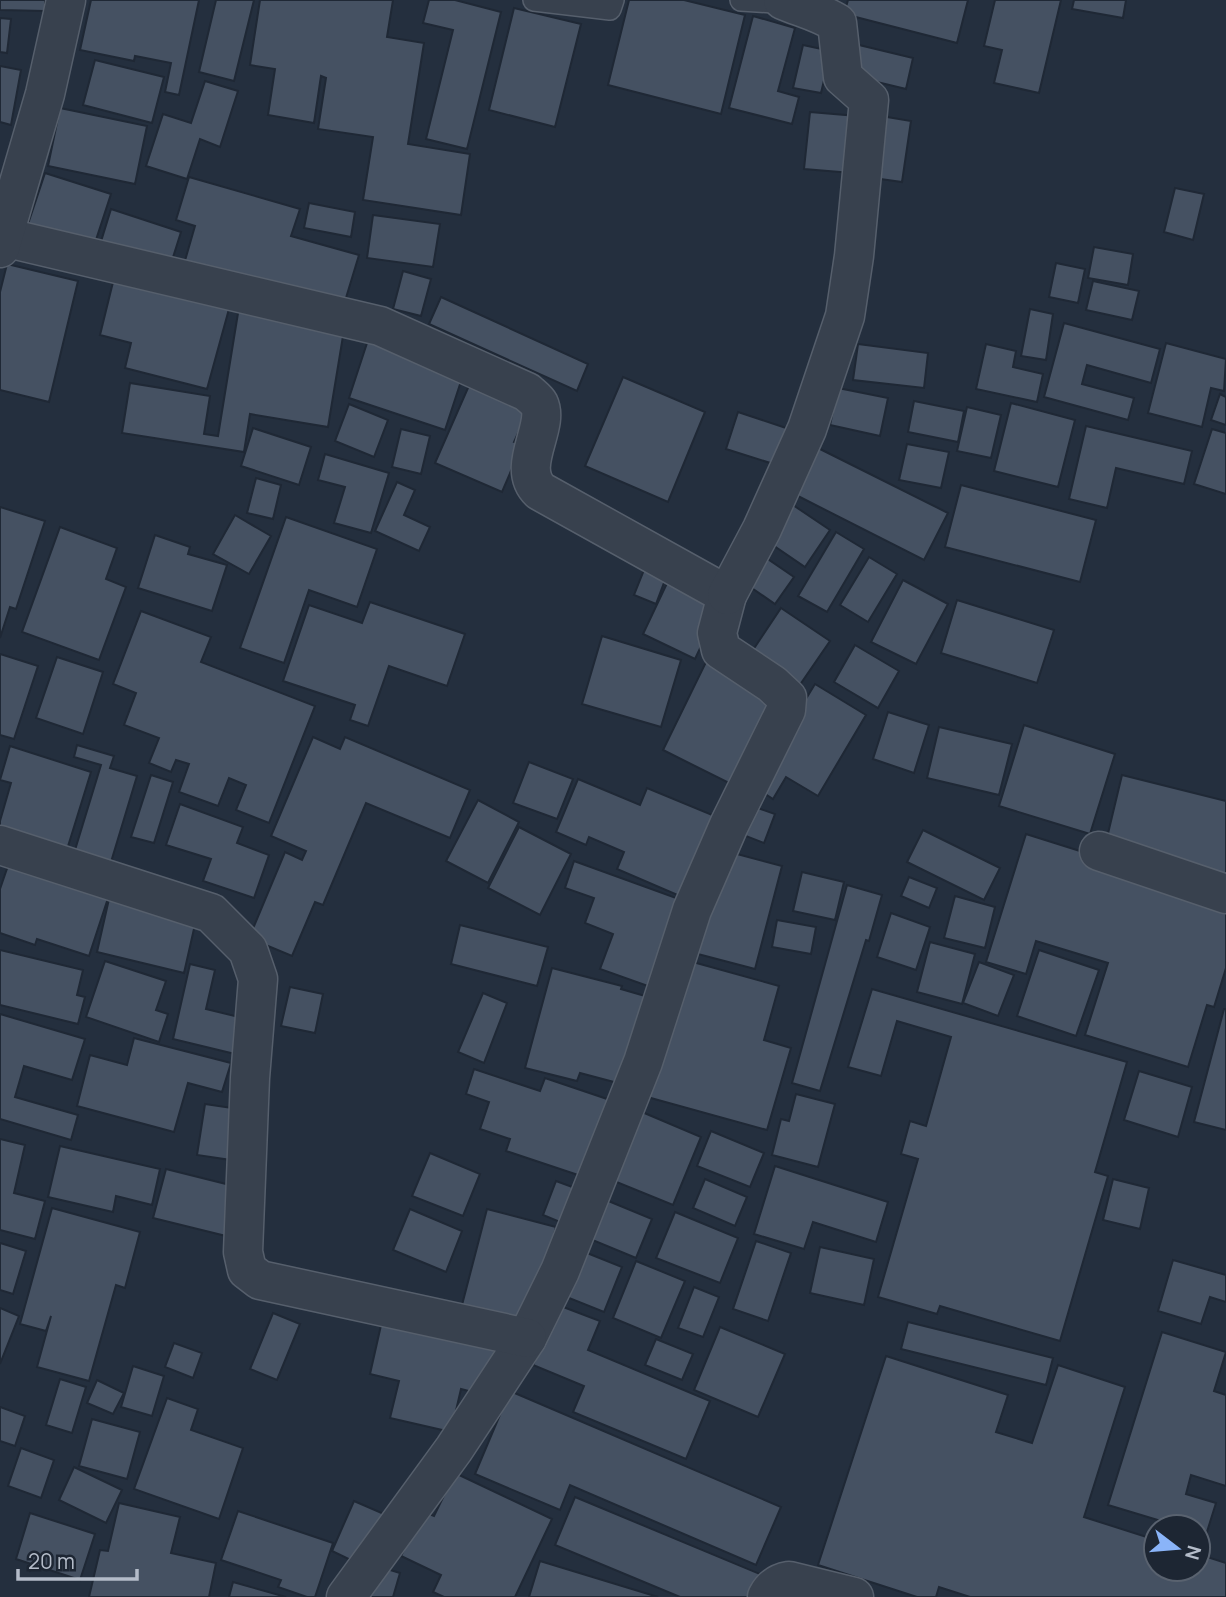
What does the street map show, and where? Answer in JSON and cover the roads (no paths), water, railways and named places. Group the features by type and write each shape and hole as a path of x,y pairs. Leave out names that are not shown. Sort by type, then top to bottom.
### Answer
{"street":[{"path":"66,0 45,94 2,243 380,326 527,392 539,404 541,414 530,468 534,485 540,491 727,595"},
{"path":"346,1597 454,1449 527,1338 560,1271 643,1062 692,910 729,825 786,710 787,698 721,650 717,633 727,595 762,529 807,429 845,316 854,256 869,100 843,77 837,23 819,11 802,9 783,0"},
{"path":"0,845 211,913 248,950 258,979 250,1078 243,1238 247,1270 260,1280 527,1338"},
{"path":"1099,851 1226,894"},
{"path":"767,1597 771,1589 779,1583 794,1581 855,1597"}],"lane":[{"path":"534,0 610,9 613,0"},
{"path":"741,0 775,0"}]}
